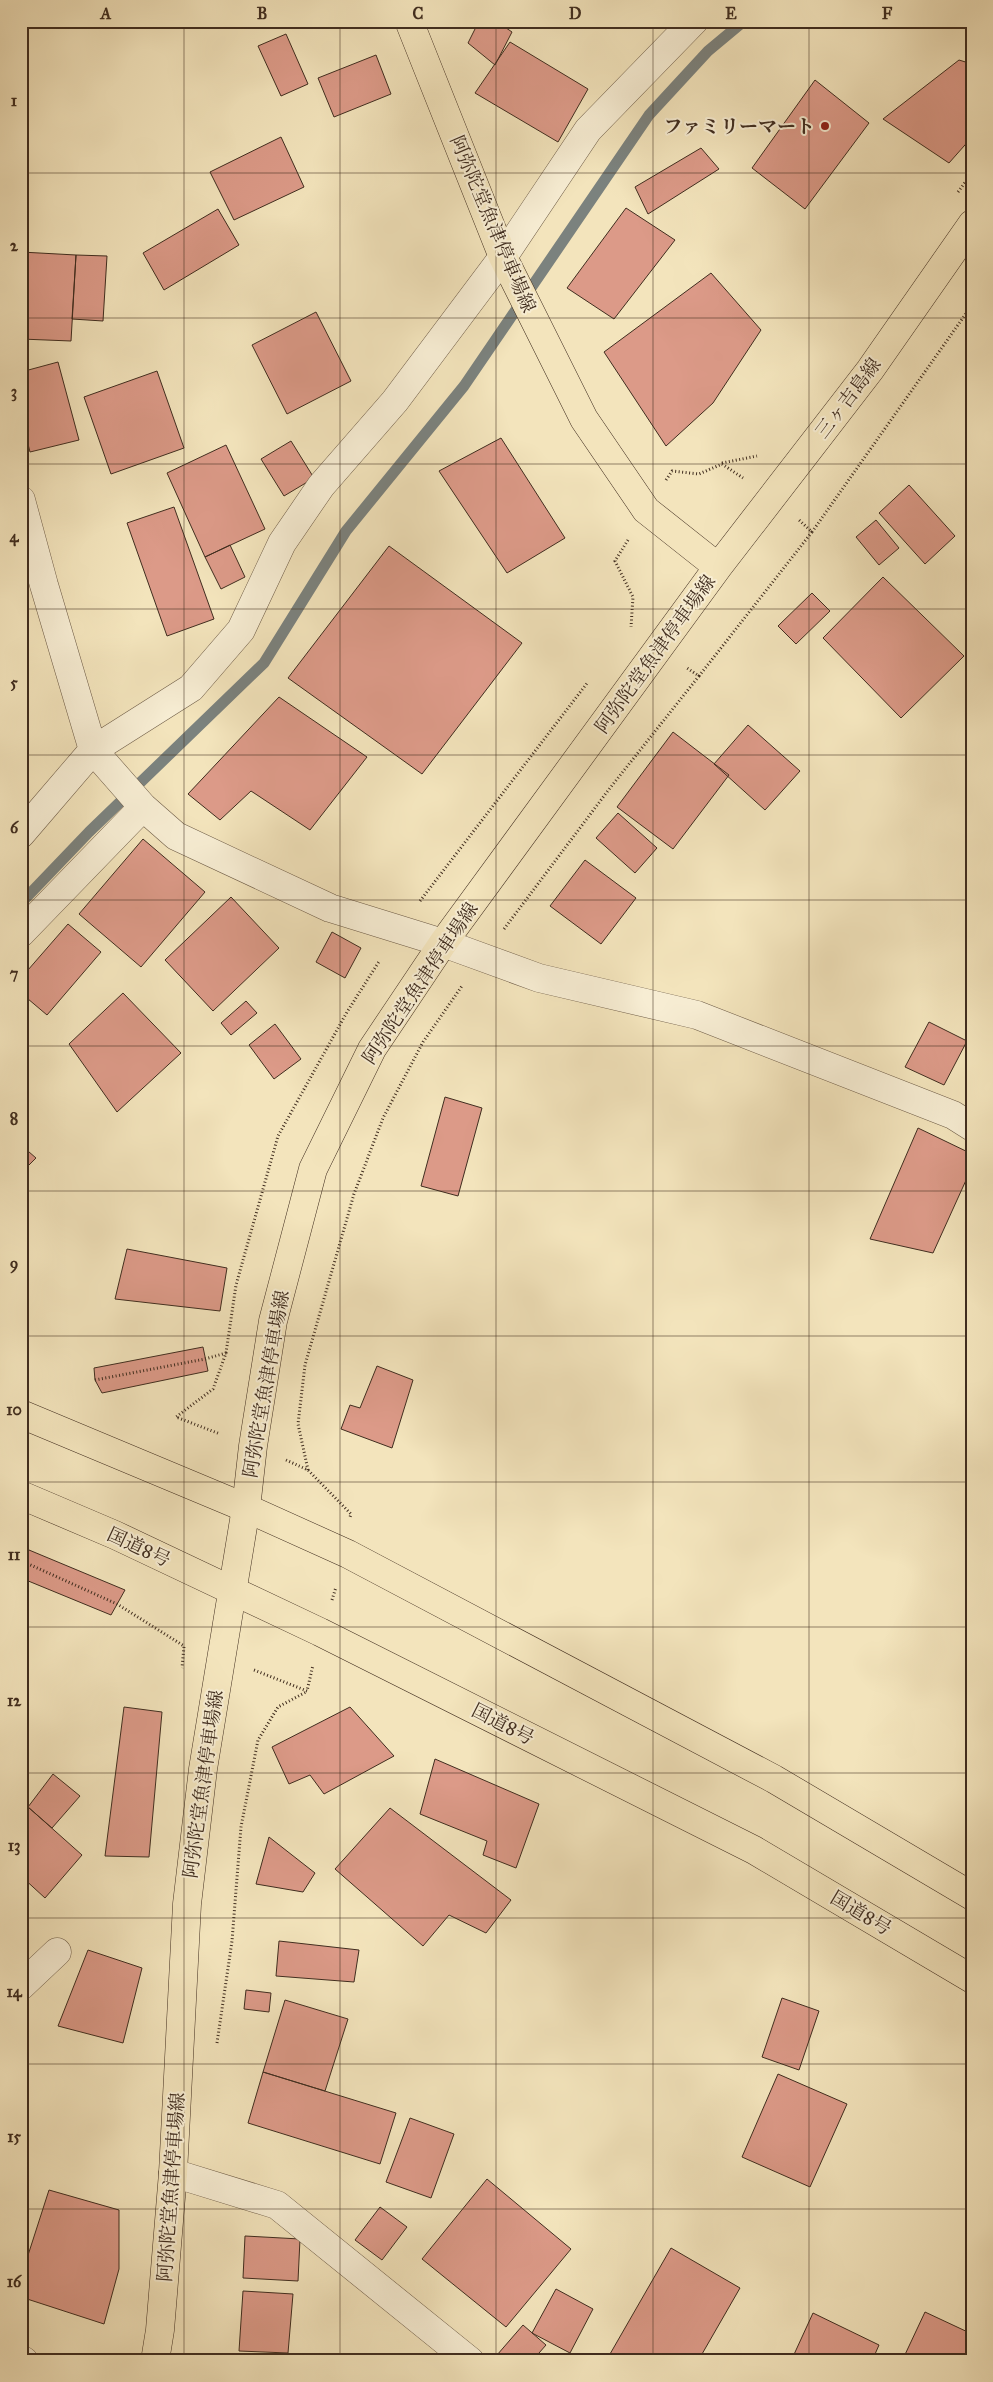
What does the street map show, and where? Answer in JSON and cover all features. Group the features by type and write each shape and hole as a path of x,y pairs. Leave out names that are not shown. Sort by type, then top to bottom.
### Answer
{"main road":[{"name":"阿弥陀堂魚津停車場線","path":"155,2361 160,2330 173,2173 187,1904 203,1769 246,1508 253,1446 273,1321 313,1169 372,1049 443,942 718,567 646,510 584,419 503,257 409,21"},
{"name":"三ヶ吉島線","path":"718,567 870,370 972,224"},
{"path":"21,1414 246,1508 348,1554 765,1774 972,1896"},
{"name":"国道8号","path":"21,1495 115,1535 338,1641 754,1850 972,1979"}],"street":[{"path":"21,834 93,750 191,688 241,630 282,543 321,486 394,402 503,257 588,130 694,21"},
{"path":"21,500 93,750 143,807 176,836 330,908 443,942 539,978 697,1015 953,1115 972,1127"},
{"path":"21,933 143,807"},
{"path":"21,1986 57,1952"},
{"path":"173,2173 277,2205 470,2361"}],"path":[{"path":"812,532 972,305"},
{"path":"95,1380 205,1359"},
{"path":"24,1562 117,1604"},
{"path":"217,2044 232,1941 241,1828 258,1740 278,1707 307,1691"}],"building":[{"path":"479,21 496,21 512,32 495,65 468,43"},
{"path":"286,34 308,84 281,96 258,46"},
{"path":"510,42 588,89 558,142 475,93"},
{"path":"376,55 391,94 334,117 318,78"},
{"path":"959,60 972,64 972,137 949,163 883,119"},
{"path":"815,80 869,123 805,209 752,168"},
{"path":"281,137 304,187 234,220 210,172"},
{"path":"701,148 719,169 648,214 635,187"},
{"path":"626,208 675,240 614,319 567,288"},
{"path":"218,209 239,245 164,290 143,253"},
{"path":"21,252 76,255 71,341 21,339"},
{"path":"76,255 107,256 103,321 72,319"},
{"path":"711,273 761,330 713,403 666,446 604,352"},
{"path":"316,312 351,381 287,414 252,345"},
{"path":"58,362 79,440 30,452 21,416 21,372"},
{"path":"157,371 184,448 111,474 84,397"},
{"path":"501,438 565,538 507,573 439,471"},
{"path":"291,441 314,478 284,496 261,459"},
{"path":"226,445 265,529 205,557 167,473"},
{"path":"909,485 955,536 925,564 879,513"},
{"path":"174,507 214,619 167,636 127,523"},
{"path":"876,520 899,548 879,565 856,537"},
{"path":"230,545 245,577 221,589 205,557"},
{"path":"389,546 522,643 422,774 288,678"},
{"path":"883,577 964,656 901,718 823,638"},
{"path":"812,593 830,611 796,644 778,626"},
{"path":"279,697 367,757 310,830 251,791 220,820 188,794"},
{"path":"748,725 800,771 765,810 714,764"},
{"path":"673,732 729,775 673,849 617,807"},
{"path":"618,813 657,848 635,873 596,838"},
{"path":"143,839 205,892 141,967 79,914"},
{"path":"585,860 636,898 601,944 550,906"},
{"path":"231,897 279,948 213,1011 165,960"},
{"path":"68,924 101,952 47,1015 21,993 21,978"},
{"path":"332,932 361,948 345,978 316,962"},
{"path":"123,993 181,1053 117,1112 69,1044"},
{"path":"246,1001 257,1013 231,1035 221,1023"},
{"path":"929,1022 967,1041 944,1085 905,1067"},
{"path":"275,1024 301,1059 274,1079 249,1045"},
{"path":"445,1097 482,1108 458,1196 421,1186"},
{"path":"918,1128 972,1154 972,1167 933,1253 870,1239"},
{"path":"21,1145 36,1158 21,1173"},
{"path":"127,1249 227,1268 220,1311 115,1299"},
{"path":"203,1347 208,1371 102,1393 95,1380 94,1368"},
{"path":"377,1366 413,1380 392,1448 341,1429 350,1405 360,1408"},
{"path":"29,1550 125,1590 111,1615 21,1578 21,1567"},
{"path":"124,1707 162,1712 149,1857 105,1856"},
{"path":"350,1707 394,1756 324,1794 310,1775 289,1784 272,1747"},
{"path":"435,1759 539,1804 516,1868 483,1855 487,1841 420,1814"},
{"path":"53,1774 80,1796 52,1828 28,1807"},
{"path":"28,1807 82,1855 45,1898 21,1876 21,1815"},
{"path":"390,1808 511,1900 486,1933 449,1915 423,1946 335,1869"},
{"path":"269,1837 315,1873 303,1892 256,1884"},
{"path":"279,1941 359,1950 354,1982 276,1976"},
{"path":"88,1950 142,1968 123,2043 58,2026"},
{"path":"246,1990 271,1993 269,2012 244,2009"},
{"path":"782,1998 819,2011 799,2070 762,2057"},
{"path":"285,2000 348,2019 325,2091 263,2072"},
{"path":"263,2072 396,2113 380,2164 248,2123"},
{"path":"778,2074 847,2104 810,2187 742,2157"},
{"path":"410,2118 454,2134 431,2198 386,2182"},
{"path":"487,2179 571,2249 506,2327 422,2259"},
{"path":"49,2190 119,2210 119,2269 104,2324 21,2297 21,2277"},
{"path":"380,2207 407,2227 382,2260 355,2240"},
{"path":"245,2236 300,2239 298,2281 243,2278"},
{"path":"671,2248 740,2288 698,2361 606,2361"},
{"path":"556,2289 593,2309 570,2353 532,2333"},
{"path":"243,2291 293,2294 288,2353 239,2351"},
{"path":"925,2312 972,2334 972,2361 902,2361"},
{"path":"813,2313 879,2345 872,2361 791,2361"},
{"path":"523,2325 546,2345 532,2361 504,2361 497,2355"}],"waterway":[{"path":"21,903 89,832 264,663 346,531 464,386 649,115 708,51 744,21"}],"place":[{"name":"ファミリーマート","path":"825,126"}]}
